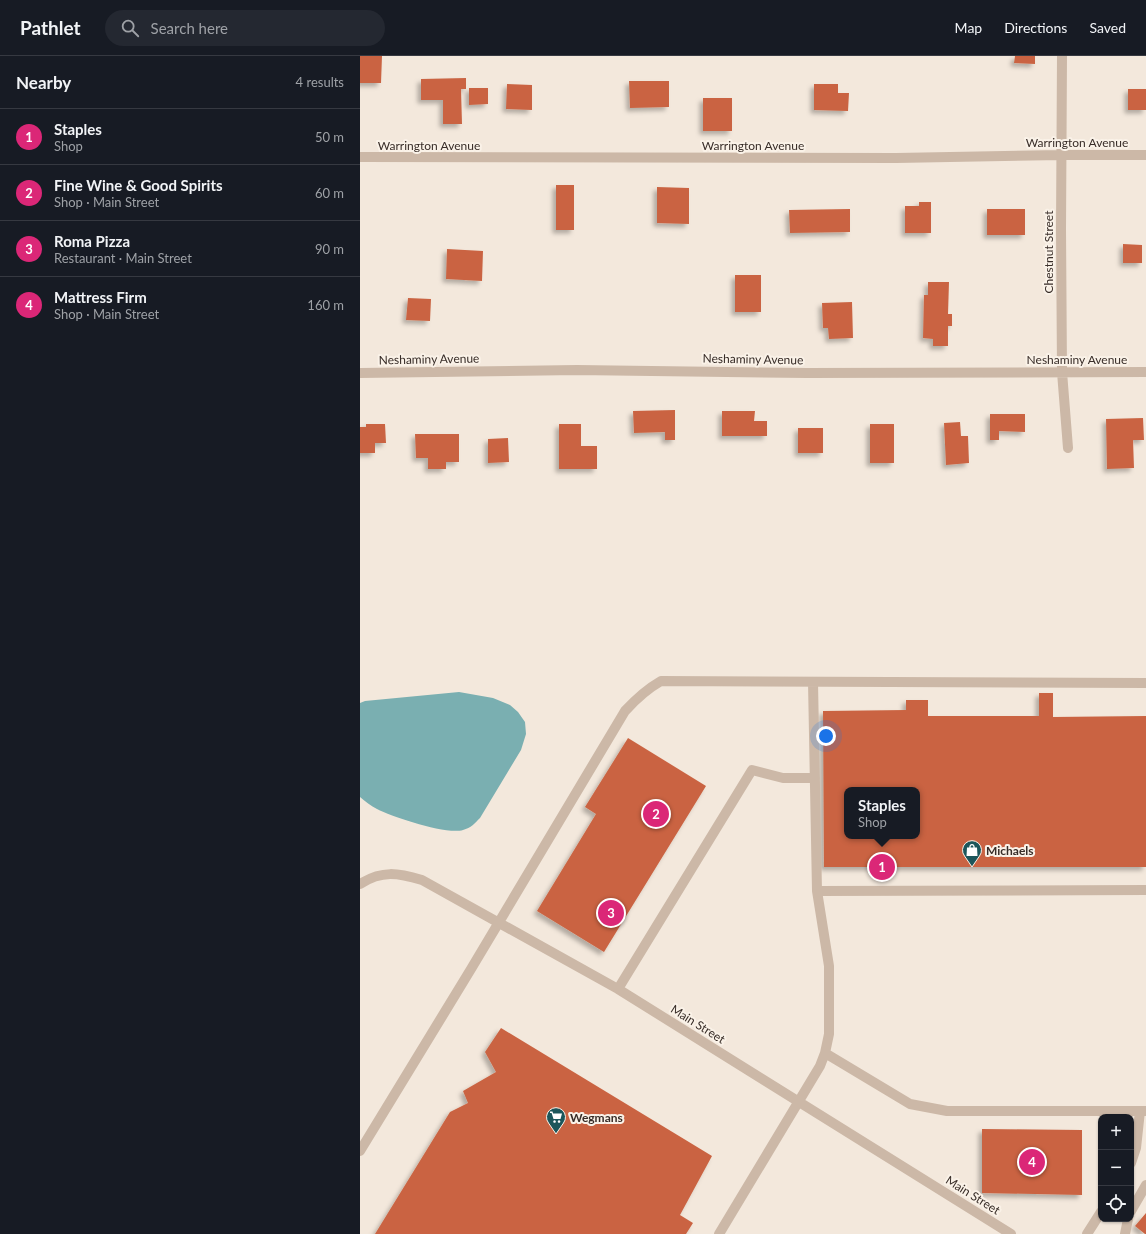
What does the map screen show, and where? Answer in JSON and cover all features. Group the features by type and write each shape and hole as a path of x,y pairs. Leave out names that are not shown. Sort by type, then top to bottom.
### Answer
{"street":[{"name":"Chestnut Street","path":"1062,56 1062,372 1068,448"},
{"name":"Warrington Avenue","path":"360,157 896,158 1146,155"},
{"name":"Neshaminy Avenue","path":"360,374 578,370 807,373 1146,372"},
{"path":"360,1151 625,711 639,695 661,681 1146,683"},
{"path":"719,1234 820,1066 825,1053 829,1034 828,966 817,891 813,682"},
{"path":"618,989 752,770 783,778 815,778"},
{"name":"Main Street","path":"360,884 376,876 398,874 422,880 618,989 1011,1234"},
{"path":"817,891 1146,890"},
{"path":"825,1053 910,1104 947,1112 1143,1111 1134,1154"},
{"path":"1134,1206 1146,1185"},
{"path":"1087,1234 1098,1217"},
{"path":"1125,1234 1127,1222"}],"water":[{"path":"459,692 493,698 510,705 518,712 525,722 526,734 521,750 480,818 473,825 463,830 455,831 433,828 377,809 360,797 360,703 365,701"}],"building":[{"path":"360,56 382,56 381,83 360,83"},
{"path":"1015,56 1035,56 1035,64 1014,63"},
{"path":"466,78 466,89 461,89 462,124 443,124 443,100 421,100 421,79"},
{"path":"629,81 669,81 669,107 630,108"},
{"path":"507,84 532,85 532,110 506,109"},
{"path":"814,84 838,84 838,93 849,93 848,111 814,110"},
{"path":"469,88 488,88 488,104 469,105"},
{"path":"1128,89 1146,89 1146,110 1128,110"},
{"path":"703,98 732,98 732,131 703,131"},
{"path":"556,185 574,185 574,230 556,230"},
{"path":"657,187 689,188 689,224 657,223"},
{"path":"919,202 931,202 931,233 905,233 905,206 919,206"},
{"path":"850,209 850,232 790,233 789,210"},
{"path":"987,209 1025,209 1025,235 987,235"},
{"path":"1123,244 1142,245 1142,263 1123,263"},
{"path":"447,249 483,251 482,281 446,279"},
{"path":"735,275 761,275 761,312 735,312"},
{"path":"928,282 949,282 948,314 952,314 952,326 948,326 948,346 933,346 933,339 923,338 924,295 928,295"},
{"path":"408,298 431,299 430,321 406,320"},
{"path":"852,302 853,338 829,339 828,328 823,328 822,303"},
{"path":"675,410 675,440 665,440 665,432 634,433 633,411"},
{"path":"722,411 755,411 754,421 767,421 767,436 722,436"},
{"path":"990,414 1025,414 1025,432 999,431 999,440 990,440"},
{"path":"1143,418 1144,440 1133,440 1134,468 1107,469 1106,419"},
{"path":"960,422 961,436 968,436 969,463 946,465 944,423"},
{"path":"366,424 385,424 386,443 375,443 375,453 360,453 360,427 366,427"},
{"path":"559,424 581,424 581,446 597,446 597,469 559,469"},
{"path":"870,424 894,424 894,463 870,463"},
{"path":"798,428 823,428 823,453 798,453"},
{"path":"415,434 459,434 459,462 446,462 446,469 428,469 428,458 416,458"},
{"path":"508,438 509,462 488,463 488,439"},
{"path":"1039,693 1053,693 1053,717 1146,716 1146,867 824,867 823,711 906,710 906,700 928,700 928,716 1039,716"},
{"path":"628,738 706,786 604,952 537,911 596,814 585,807"},
{"name":"Wegmans","path":"501,1028 712,1156 680,1215 693,1223 686,1234 375,1234 450,1112 468,1103 463,1091 496,1072 485,1052"},
{"path":"982,1129 1082,1130 1082,1195 982,1193"},
{"path":"1146,1213 1146,1234 1145,1234 1135,1226"}],"place":[{"name":"Fine Wine & Good Spirits","path":"656,814"},
{"name":"Staples","path":"882,867"},
{"name":"Michaels","path":"972,867"},
{"name":"Roma Pizza","path":"611,913"},
{"name":"Wegmans","path":"556,1134"},
{"name":"Mattress Firm","path":"1032,1162"}]}
